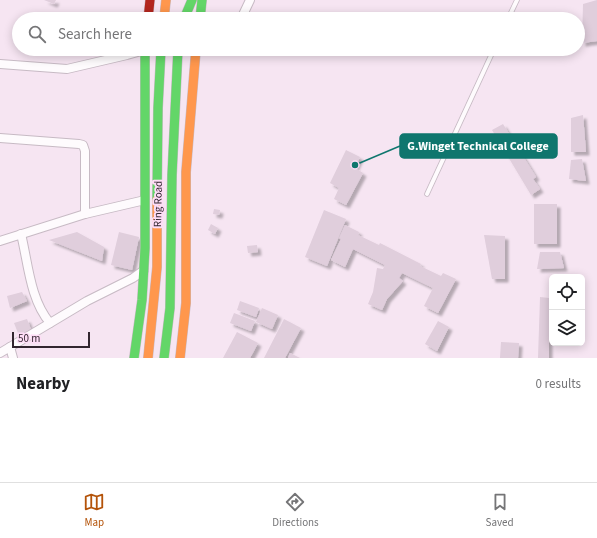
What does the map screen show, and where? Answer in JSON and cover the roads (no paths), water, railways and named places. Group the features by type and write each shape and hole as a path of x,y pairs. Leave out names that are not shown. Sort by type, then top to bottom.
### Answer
{"main road":[{"path":"149,12 150,0"},
{"path":"165,12 166,0"},
{"path":"181,12 182,0"},
{"path":"187,12 192,0"},
{"path":"201,12 202,0"},
{"path":"134,358 142,300 144,270 145,56"},
{"name":"Ring Road","path":"148,358 157,267 158,108 161,56"},
{"name":"Ring Road","path":"164,358 170,308 172,175 178,56"},
{"path":"180,358 186,303 186,172 195,56"}],"street":[{"path":"244,12 250,0"},
{"path":"0,64 67,69 124,56"},
{"path":"0,138 79,144 83,146 85,151 85,214"},
{"path":"0,241 85,214 145,200"},
{"path":"21,234 35,296 40,308 50,323"},
{"path":"0,353 93,298 133,278 144,270"},
{"path":"10,347 14,358"}],"lane":[{"path":"511,12 517,0"},
{"path":"427,194 491,56"}],"place":[{"name":"G.Winget Technical College","path":"355,165"}]}
